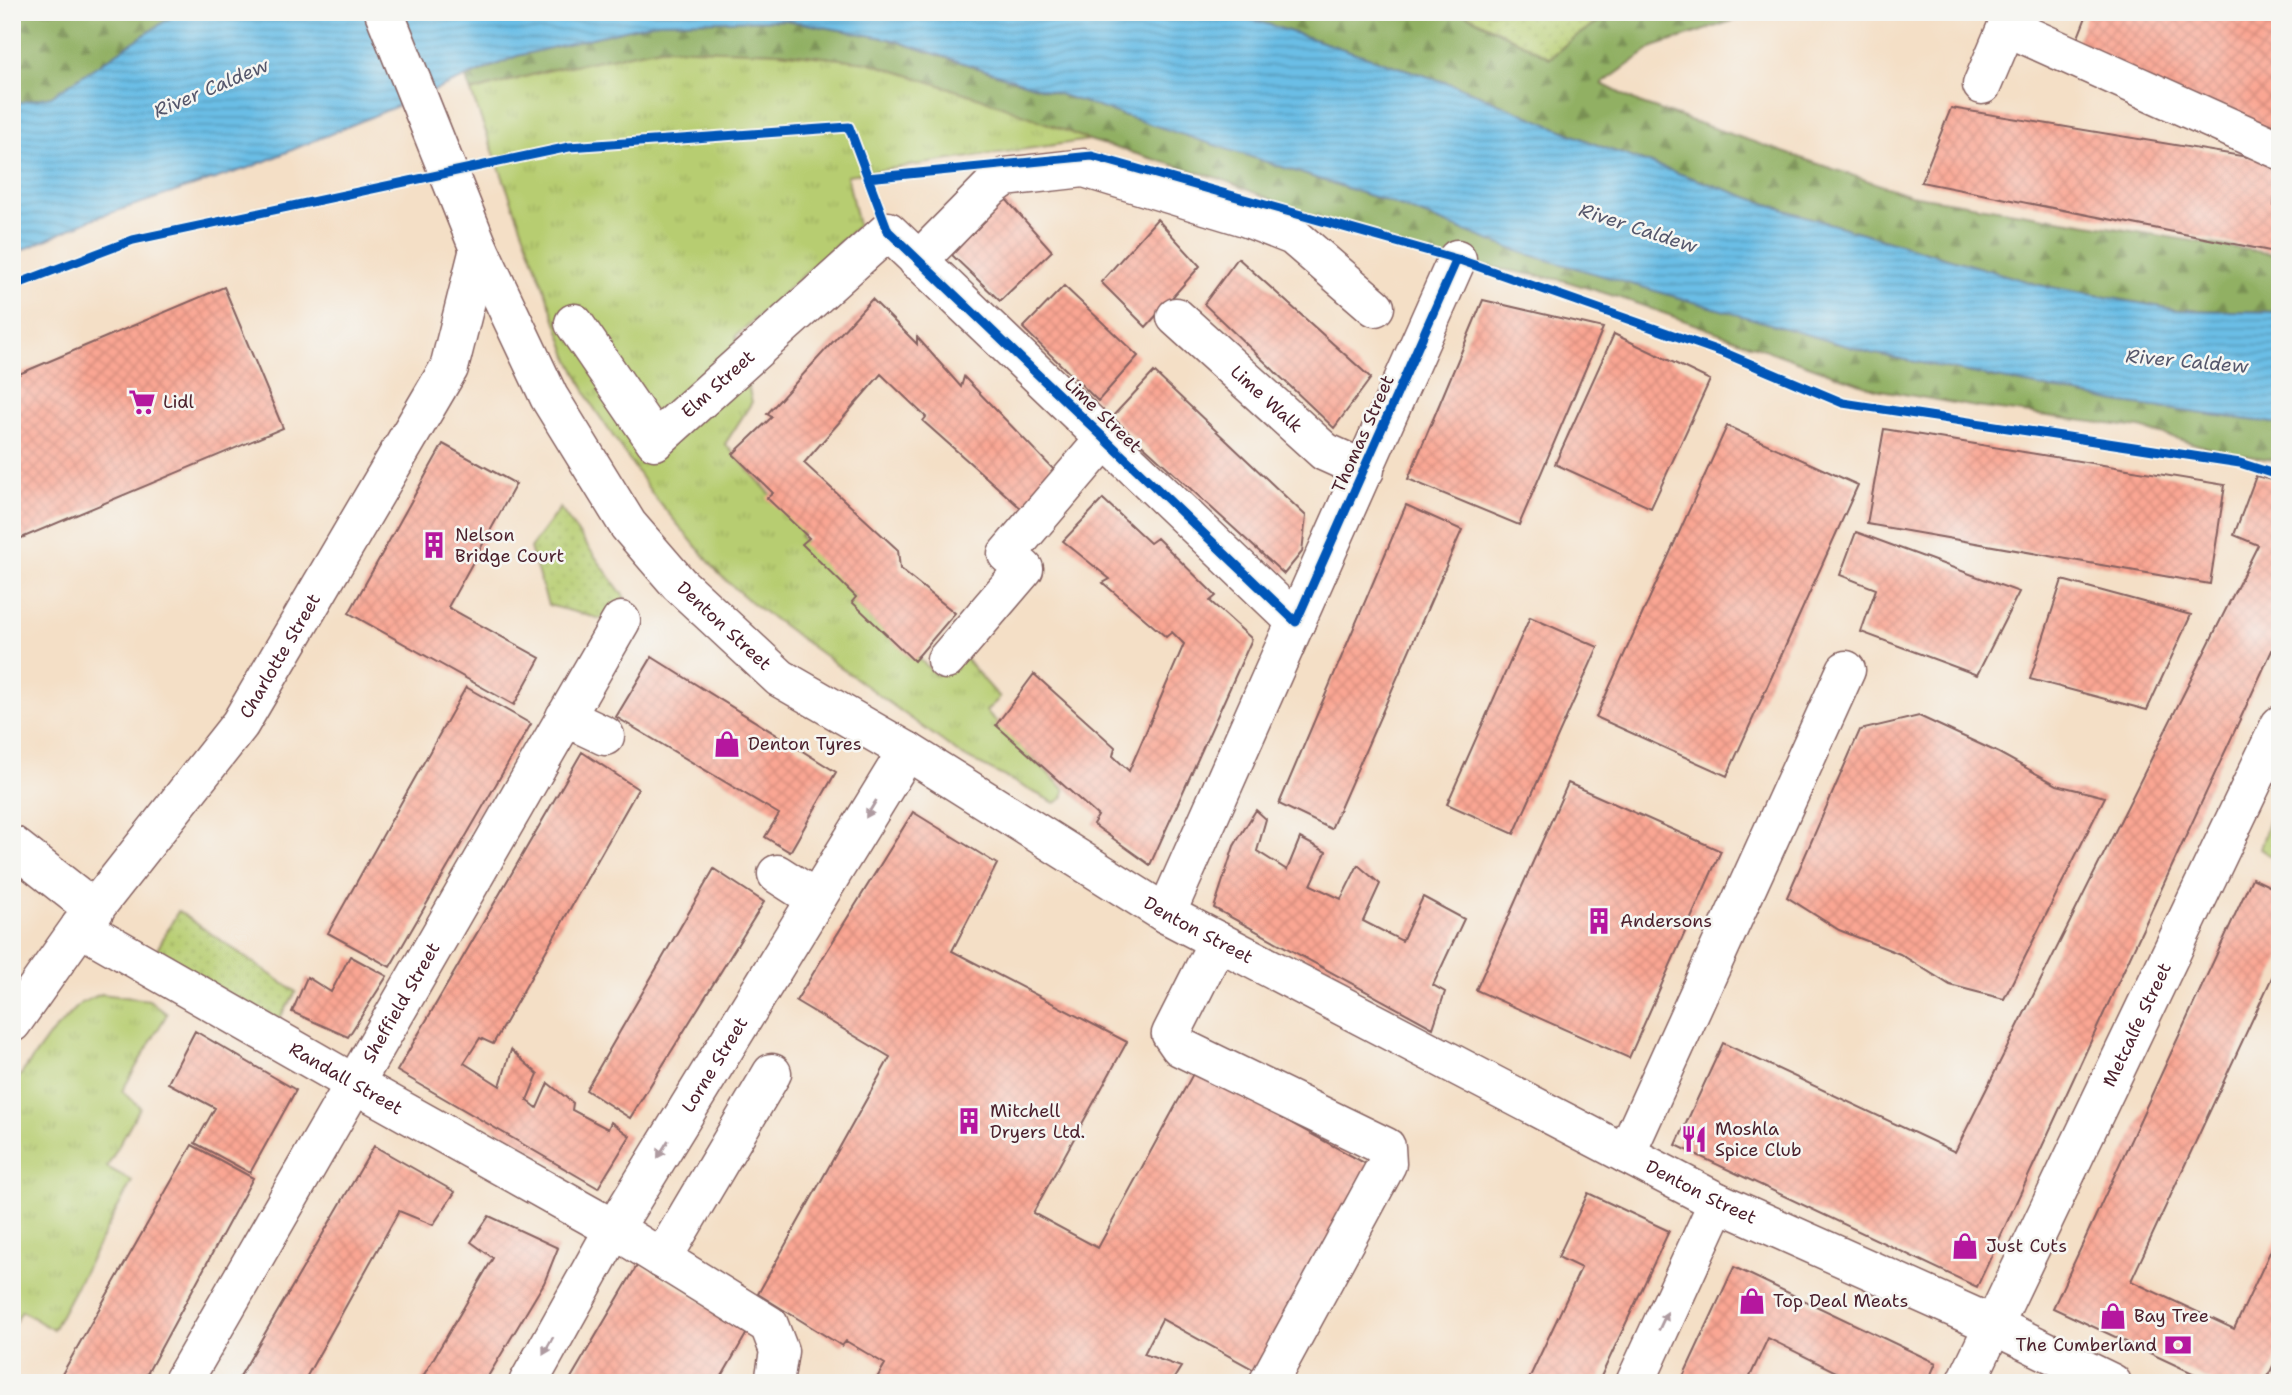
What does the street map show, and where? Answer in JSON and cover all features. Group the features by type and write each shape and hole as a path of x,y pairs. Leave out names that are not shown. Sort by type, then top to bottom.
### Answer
{"street":[{"name":"Denton Street","path":"384,12 479,249 549,397 628,525 679,583 780,678 907,751 1166,914 1718,1202 1993,1325 2112,1383"},
{"path":"1982,85 2010,20 2280,150"},
{"path":"918,261 991,187 1005,177 1084,168 1209,206 1293,236 1375,307"},
{"name":"Lime Street","path":"888,231 1296,622"},
{"name":"Elm Street","path":"574,323 655,441 888,231"},
{"name":"Charlotte Street","path":"12,1023 88,918 240,724 449,368 479,249"},
{"name":"Thomas Street","path":"1166,914 1457,259"},
{"name":"Lime Walk","path":"1177,317 1325,452 1365,470"},
{"path":"946,660 1024,569 1007,554 1105,439"},
{"name":"Sheffield Street","path":"182,1383 621,621"},
{"path":"1626,1154 1846,670"},
{"path":"565,717 605,736"},
{"name":"Metcalfe Street","path":"1966,1383 2268,772 2280,725"},
{"name":"Lorne Street","path":"528,1383 614,1229 907,751"},
{"name":"Randall Street","path":"12,845 88,918 353,1083 614,1229 769,1325 779,1351 774,1383"},
{"path":"777,874 816,899"},
{"path":"1218,941 1171,1034 1180,1047 1386,1147 1387,1164 1268,1383"},
{"path":"662,1259 772,1073"},
{"path":"1635,1383 1718,1202"}],"green space":[{"path":"12,12 246,12 12,115"},
{"path":"1230,12 1461,12 1550,58 1572,39 1613,12 1760,12 1653,47 1602,84 1639,103 1910,195 2280,255 2280,312 2178,310 2039,285 1794,213 1602,147 1460,87"},
{"path":"1461,12 1613,12 1572,39 1550,58"},
{"path":"785,20 889,39 1389,202 1521,252 1871,353 2123,403 2280,424 2280,461 2223,452 2140,428 1976,407 1875,389 1627,300 1562,280 1428,256 1314,217 1221,179 1089,140 986,100 867,62 777,52 661,48 550,70 471,92 466,78 517,56 658,22"},
{"path":"661,48 777,52 867,62 986,100 1089,140 847,175 858,226 736,336 752,402 725,444 772,496 809,528 800,536 855,597 936,675 963,656 1000,698 986,711 1065,790 1063,798 1055,803 960,754 753,604 720,575 653,495 592,405 568,356 471,92 550,70"},
{"path":"560,508 625,598 601,619 548,605 530,548"},
{"path":"2280,806 2280,862 2260,849 2271,813"},
{"path":"178,911 296,992 276,1024 157,950"},
{"path":"101,994 149,1000 167,1014 122,1091 140,1107 107,1167 132,1181 53,1330 22,1311 12,1327 12,1087 49,1036 81,1003"}],"water":[{"name":"River Caldew","path":"179,12 1230,12 1460,87 1602,147 1794,213 2039,285 2178,310 2280,312 2280,424 2123,403 1871,353 1520,252 1389,202 890,39 785,20 658,22 517,56 251,167 92,219 12,255 12,104 51,96"}],"building":[{"path":"2088,12 2280,12 2280,146 2073,50"},
{"path":"1951,108 2278,162 2274,209 2280,210 2280,253 1921,182"},
{"path":"1005,198 1052,251 1000,301 952,255"},
{"path":"1157,219 1200,266 1146,327 1101,282"},
{"path":"1238,258 1371,378 1334,428 1204,304"},
{"path":"1064,286 1138,356 1098,401 1023,328"},
{"name":"Lidl","path":"224,287 283,428 12,542 12,377"},
{"path":"872,299 917,344 917,337 961,387 964,377 1056,472 1023,510 923,421 926,417 881,374 804,463 898,550 900,569 955,613 914,661 852,602 856,597 802,544 809,538 767,498 773,493 733,454 772,417 767,414"},
{"path":"1483,300 1603,328 1519,525 1408,479"},
{"path":"1614,334 1710,380 1651,508 1555,464"},
{"path":"1154,372 1306,516 1302,552 1284,574 1112,417"},
{"path":"1727,426 1858,485 1727,776 1596,717"},
{"path":"1884,429 2225,485 2210,584 1867,524"},
{"name":"Nelson Bridge Court","path":"443,444 516,484 448,607 540,658 514,705 349,613"},
{"path":"2256,476 2280,482 2280,633 1977,1287 1676,1145 1723,1043 1955,1152 2258,545 2234,535"},
{"path":"1103,499 1150,543 1157,538 1216,596 1210,601 1252,639 1150,865 1093,824 1098,816 996,725 1034,674 1115,747 1113,756 1129,771 1184,644 1172,632 1166,637 1103,583 1110,579 1063,541"},
{"path":"1406,505 1462,530 1331,829 1279,804"},
{"path":"1856,532 2019,592 1977,675 1861,632 1876,589 1840,575"},
{"path":"2062,580 2191,615 2147,710 2030,679"},
{"path":"1530,617 1598,647 1514,834 1447,804"},
{"name":"Denton Tyres","path":"652,657 836,772 790,852 765,837 779,814 616,717"},
{"path":"466,687 531,724 390,967 328,933"},
{"path":"1919,716 1999,753 2057,785 2105,797 2004,999 1950,985 1900,954 1839,930 1787,897 1860,730"},
{"path":"582,752 638,789 493,1044 480,1038 464,1063 500,1086 511,1050 538,1074 527,1100 537,1108 548,1083 573,1103 572,1110 608,1129 611,1122 630,1136 598,1188 397,1071"},
{"name":"Andersons","path":"1568,783 1721,851 1629,1058 1476,990"},
{"path":"1256,810 1266,819 1257,851 1287,870 1300,838 1326,852 1311,885 1341,899 1358,865 1380,884 1363,921 1402,941 1423,897 1464,919 1433,985 1445,992 1433,1028 1214,908 1234,846"},
{"name":"Mitchell Dryers Ltd.","path":"913,812 997,864 952,951 1127,1042 1033,1213 1098,1248 1195,1070 1379,1171 1267,1377 1162,1319 1144,1354 1181,1367 1171,1383 1078,1383 1061,1375 1057,1383 874,1383 885,1364 846,1341 842,1346 758,1294 890,1057 796,1001"},
{"path":"714,869 764,902 630,1118 586,1090"},
{"path":"2252,878 2280,891 2280,960 2131,1281 2234,1329 2280,1231 2280,1351 2265,1383 2214,1383 2053,1308"},
{"path":"350,956 387,976 348,1037 292,1012 307,977 331,992"},
{"path":"195,1031 296,1090 250,1173 195,1143 215,1108 168,1083"},
{"path":"192,1145 253,1178 142,1383 57,1383"},
{"path":"374,1146 455,1192 433,1225 399,1211 303,1383 236,1383"},
{"path":"1588,1193 1669,1231 1598,1383 1527,1383 1581,1268 1558,1257"},
{"path":"489,1216 558,1248 544,1283 484,1383 419,1383 493,1258 471,1242"},
{"path":"638,1264 748,1331 718,1383 568,1383"},
{"path":"1734,1267 1936,1363 1927,1383 1858,1383 1768,1338 1747,1383 1680,1383"}],"cycle path":[{"path":"12,286 133,240 569,147 849,127 888,231 1296,622 1457,259"},
{"path":"867,178 1092,156 1457,259 1727,354 1843,403 2240,463 2280,476"}],"place":[{"name":"Lidl","path":"142,402"},
{"name":"Nelson Bridge Court","path":"434,545"},
{"name":"Denton Tyres","path":"727,744"},
{"name":"Andersons","path":"1599,921"},
{"name":"Mitchell Dryers Ltd.","path":"969,1121"},
{"name":"Moshla Spice Club","path":"1694,1139"},
{"name":"Just Cuts","path":"1965,1246"},
{"name":"Top Deal Meats","path":"1752,1301"},
{"name":"Bay Tree","path":"2113,1316"},
{"name":"The Cumberland","path":"2178,1345"}]}
